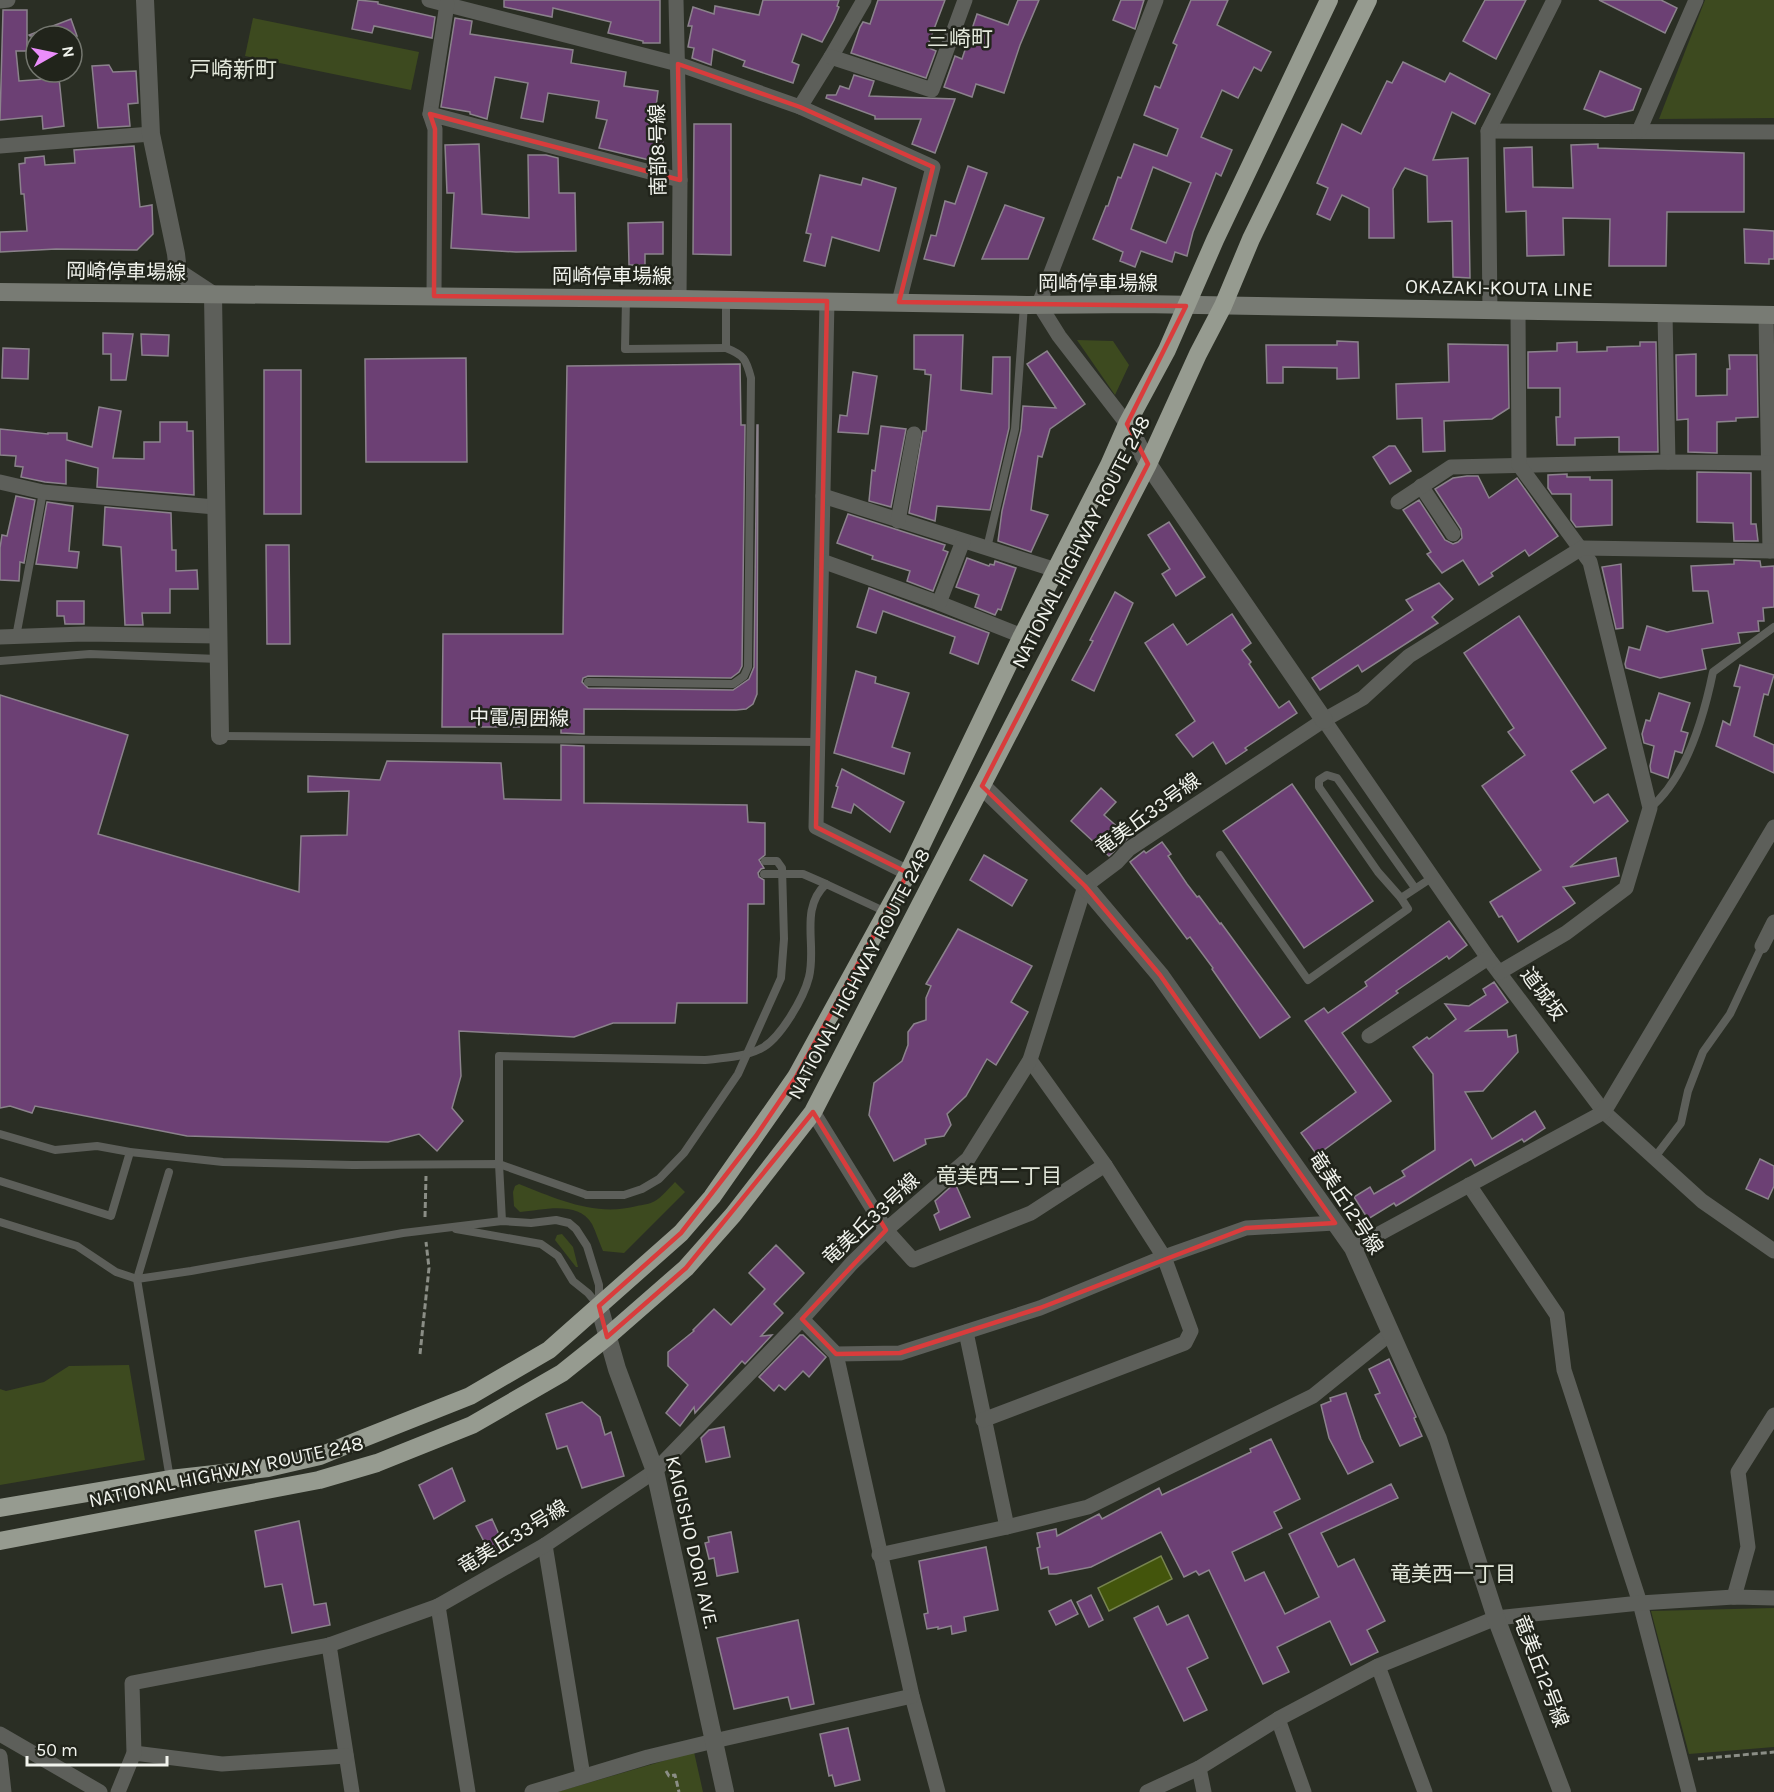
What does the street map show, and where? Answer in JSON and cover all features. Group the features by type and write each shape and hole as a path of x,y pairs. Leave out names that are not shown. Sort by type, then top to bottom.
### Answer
{"highway":[{"name":"NATIONAL HIGHWAY ROUTE 248","path":"0,1508 170,1479 268,1468 320,1456 396,1426 470,1396 549,1350 681,1233 712,1197 796,1077 908,873 1022,636 1127,424 1167,350 1215,240 1329,0"},
{"name":"NATIONAL HIGHWAY ROUTE 248","path":"0,1541 319,1480 377,1463 472,1425 562,1373 608,1337 686,1268 733,1215 813,1112 1148,464 1198,354 1223,306 1261,219 1368,0"}],"main road":[{"name":"岡崎停車場線","path":"0,292 1223,306"},
{"name":"OKAZAKI-KOUTA LINE","path":"1223,306 1770,315"}],"street":[{"path":"0,1 8,0"},
{"path":"145,0 151,134 178,273 213,295 220,736"},
{"path":"429,0 678,64 800,106 933,166 899,302"},
{"name":"南部8号線","path":"676,0 680,180 679,299"},
{"path":"800,106 864,0"},
{"path":"831,57 932,90 965,0"},
{"path":"1156,0 1032,304 1127,424 1148,464 1324,720"},
{"path":"1490,311 1488,131 1554,0"},
{"path":"1639,130 1696,0"},
{"path":"434,296 435,129 430,114 447,4"},
{"path":"430,114 680,180"},
{"path":"1488,131 1774,132"},
{"path":"0,146 151,134"},
{"path":"827,301 816,827 908,873"},
{"path":"1500,972 1566,933 1626,888 1650,808 1590,562 1582,548 1519,465 1518,312"},
{"path":"1665,314 1668,462"},
{"path":"1582,548 1772,551 1770,315"},
{"path":"898,521 914,434"},
{"path":"1398,502 1451,467 1668,462 1771,463"},
{"path":"0,482 43,492 216,507"},
{"path":"1421,486 1453,534"},
{"path":"822,496 1056,570"},
{"path":"939,603 963,541"},
{"name":"竜美丘33号線","path":"134,1753 132,1683 329,1645 438,1605 545,1545 654,1471 852,1263 886,1230 968,1159 1030,1060 1085,886 1117,862 1129,849 1324,720 1363,698 1409,656 1582,548"},
{"path":"822,561 1022,636"},
{"path":"0,637 84,634 218,636"},
{"name":"道城坂","path":"1324,720 1488,958 1605,1112 1702,1201 1774,1251"},
{"name":"竜美丘12号線","path":"982,786 1085,886 1160,975 1353,1248 1438,1439 1496,1618 1562,1792"},
{"path":"1353,1248 1605,1112 1774,827"},
{"path":"1761,946 1774,922"},
{"path":"1369,1036 1488,958"},
{"path":"983,1420 1185,1343 1191,1331 1164,1257 1105,1166 1030,1060"},
{"path":"813,1112 886,1230 914,1260 1031,1213 1105,1166"},
{"path":"1469,1185 1557,1315 1564,1370 1640,1603 1689,1792"},
{"path":"836,1354 900,1353 1040,1308 1164,1257 1246,1227 1335,1224"},
{"name":"KAIGISHO DORI AVE.","path":"599,1306 617,1369 654,1471 725,1792"},
{"path":"801,1319 836,1354 879,1556 912,1696 938,1792"},
{"path":"966,1332 1007,1527"},
{"path":"879,1556 1088,1507 1313,1396 1391,1333"},
{"path":"1734,1597 1748,1547 1738,1472 1774,1415"},
{"path":"545,1545 583,1776"},
{"path":"1147,1792 1198,1768 1278,1719 1378,1666 1496,1618 1640,1603 1734,1597 1774,1598"},
{"path":"438,1605 468,1792"},
{"path":"329,1645 352,1792"},
{"path":"1378,1666 1425,1792"},
{"path":"532,1792 714,1740 912,1696"},
{"path":"1278,1719 1304,1792"},
{"path":"0,1734 100,1792"},
{"path":"118,1792 134,1753 222,1764 346,1756"},
{"path":"0,1756 4,1792"},
{"path":"1198,1768 1204,1792"}],"lane":[{"path":"588,682 732,684 744,676 748,667 751,378 747,362 738,352 726,348 625,349 626,299"},
{"path":"726,301 726,348"},
{"path":"987,548 1015,429 1032,304"},
{"path":"16,636 43,492"},
{"path":"1650,808 1660,800 1672,784 1690,748 1706,707 1713,672 1774,627"},
{"path":"0,661 90,654 218,659"},
{"name":"中電周囲線","path":"220,736 818,742"},
{"path":"1220,855 1308,980 1408,909 1401,897 1378,872 1318,787 1319,780 1327,775 1337,778 1416,888"},
{"path":"0,1134 55,1150 98,1146 130,1152 223,1162 499,1164 587,1195 624,1194 642,1189 659,1179 684,1153 738,1074 781,978 784,939 782,868 777,861 765,861"},
{"path":"764,874 803,874 886,913"},
{"path":"1401,897 1432,877"},
{"path":"502,1221 499,1164 500,1056 705,1060 730,1057 761,1049 780,1032 809,976 812,906 820,890 826,884"},
{"path":"1655,1157 1681,1123 1688,1091 1703,1052 1730,1014 1761,946"},
{"path":"0,1181 111,1216 130,1152"},
{"path":"168,1172 137,1279 170,1479"},
{"path":"0,1222 77,1246 117,1272 137,1279 425,1230 502,1221 531,1223 556,1220 569,1223 576,1228 587,1246 598,1285 599,1306"},
{"path":"446,1228 542,1244 558,1256 573,1281 599,1306"}],"path":[{"path":"420,1354 429,1268 425,1230 426,1165"},
{"path":"1681,1761 1774,1752"},
{"path":"656,1755 659,1771 668,1771 669,1776 675,1775 679,1792"}],"highlighted area":[{"path":"678,64 800,107 933,167 899,302 1186,306 1127,424 1148,464 982,786 1085,886 1160,975 1335,1223 1246,1228 1040,1308 900,1353 836,1354 802,1319 886,1230 813,1112 686,1268 607,1337 599,1306 681,1233 756,1136 796,1077 908,873 816,827 827,301 434,296 435,129 430,114 680,180"}],"shaded area":[{"path":"1705,0 1774,0 1774,118 1659,119"},
{"path":"253,18 419,52 411,90 245,56"},
{"path":"1077,340 1113,341 1129,365 1115,395"},
{"path":"675,1182 685,1192 624,1253 603,1251 592,1224 578,1212 559,1208 520,1212 514,1206 513,1192 515,1186 519,1184 576,1205 621,1209 653,1202"},
{"path":"562,1234 573,1247 578,1267 555,1240 557,1235"},
{"path":"129,1365 145,1460 0,1485 0,1389 6,1391 44,1382 69,1366"},
{"path":"1161,1556 1172,1579 1109,1611 1098,1588"},
{"path":"1774,1608 1774,1747 1689,1754 1651,1611"},
{"path":"694,1752 703,1792 557,1792"}],"building":[{"path":"358,0 378,2 378,4 435,17 432,38 374,26 372,33 352,29"},
{"path":"504,0 660,0 660,43 643,43 643,41 608,33 611,22 553,8 552,17 504,7"},
{"path":"763,0 839,0 834,20 822,42 802,34 792,62 799,65 793,83 743,66 745,61 713,49 711,65 692,58 694,48 688,47 692,26 688,26 693,7 714,14 715,6 759,15"},
{"path":"878,0 945,0 928,45 936,51 926,78 851,53 860,27 863,22 870,24"},
{"path":"1018,0 1039,0 1020,45 1004,93 976,84 972,97 944,87 955,56 962,59 977,14 1008,25"},
{"path":"1121,0 1144,0 1135,29 1113,20"},
{"path":"1191,0 1228,0 1217,25 1271,52 1261,71 1254,67 1238,98 1222,90 1201,137 1232,150 1221,176 1216,173 1193,232 1187,256 1175,252 1172,262 1141,251 1135,267 1120,261 1123,252 1093,239 1134,144 1167,156 1178,129 1144,115 1155,86 1160,88 1177,45 1173,43","holes":["1153,167 1191,183 1166,243 1131,229"]},
{"path":"1485,0 1526,0 1496,59 1463,41"},
{"path":"1599,0 1661,0 1677,8 1665,33"},
{"path":"3,10 27,10 27,24 24,24 24,51 16,51 19,81 24,81 24,84 60,84 64,126 43,129 42,116 0,120"},
{"path":"455,18 472,21 470,34 573,50 571,63 626,72 624,86 658,91 652,138 663,141 658,162 599,148 607,120 596,118 599,101 548,93 543,122 521,118 528,83 495,77 487,119 470,114 470,112 441,107"},
{"path":"71,19 73,24 58,24"},
{"path":"1403,62 1445,82 1450,73 1490,94 1475,124 1452,112 1433,160 1468,158 1470,278 1453,277 1452,221 1428,222 1427,176 1405,168 1402,172 1393,189 1394,238 1369,238 1369,208 1342,195 1330,220 1317,214 1328,188 1317,183 1342,124 1361,134 1387,81 1392,83"},
{"path":"109,65 113,72 136,71 138,103 128,104 130,126 98,128 92,66"},
{"path":"1600,71 1641,89 1633,110 1605,117 1584,109"},
{"path":"854,75 874,81 869,96 955,99 935,153 912,144 921,119 875,119 875,116 826,98 827,95 836,95 840,86 849,89"},
{"path":"694,124 731,124 731,255 693,254"},
{"path":"479,144 482,214 529,218 528,155 558,158 559,193 575,193 576,251 516,252 451,248 454,193 447,193 445,145"},
{"path":"1598,144 1598,148 1744,153 1744,212 1667,212 1666,266 1609,266 1610,219 1563,218 1564,255 1527,256 1526,211 1506,212 1504,148 1532,147 1533,187 1573,188 1571,145"},
{"path":"134,146 140,207 152,205 153,234 137,250 56,249 0,252 0,232 27,231 19,164 25,163 25,158 44,156 45,165 75,163 74,150"},
{"path":"968,166 987,173 954,266 924,259 931,235 936,236 945,201 955,204"},
{"path":"820,175 861,185 863,178 896,188 879,251 832,237 825,266 804,261 811,234 806,233"},
{"path":"1005,205 1044,218 1028,259 982,259"},
{"path":"663,222 663,254 645,254 645,265 629,265 628,223"},
{"path":"1744,229 1774,231 1774,259 1769,259 1769,264 1745,263"},
{"path":"103,333 133,334 126,380 111,380 111,354 103,354"},
{"path":"141,334 169,335 168,356 142,355"},
{"path":"914,335 963,335 961,390 992,394 993,357 1010,357 1009,428 990,510 937,506 935,521 909,513 923,431 926,431 931,375 925,374 925,370 914,369"},
{"path":"1337,341 1358,342 1359,378 1337,379 1337,368 1283,367 1283,383 1267,383 1266,345 1337,345"},
{"path":"1577,342 1577,352 1607,351 1607,347 1640,346 1640,342 1656,342 1658,452 1619,452 1619,437 1575,438 1575,445 1557,445 1556,417 1560,417 1560,388 1528,388 1528,352 1557,351 1557,343"},
{"path":"1448,344 1508,345 1509,408 1492,419 1444,421 1445,451 1423,452 1422,418 1397,419 1396,384 1449,382"},
{"path":"3,348 29,349 28,379 2,378"},
{"path":"1047,351 1085,404 1050,429 1042,457 1038,456 1031,510 1048,515 1031,552 998,541 1002,511 1021,430 1023,406 1056,408 1027,364"},
{"path":"1696,354 1696,396 1727,395 1729,355 1757,355 1758,417 1717,422 1717,453 1688,452 1688,419 1677,420 1676,355"},
{"path":"466,358 467,462 366,462 365,359"},
{"path":"740,364 741,425 745,425 742,666 739,672 731,678 588,676 583,678 582,682 588,688 733,690 749,679 754,667 758,425 757,694 753,704 746,709 736,710 584,709 584,734 561,733 561,727 442,727 443,634 563,634 567,366"},
{"path":"264,370 301,370 301,514 264,514"},
{"path":"853,372 877,376 868,434 838,432 840,415 847,416"},
{"path":"99,407 121,411 113,458 144,459 144,442 160,442 160,422 187,422 187,431 193,431 194,495 97,487 98,468 66,460 66,484 45,482 21,477 23,467 15,466 16,456 0,455 0,429 48,434 67,433 67,440 92,447"},
{"path":"881,426 906,429 891,507 869,501 872,470 875,471"},
{"path":"1389,446 1395,446 1411,471 1390,484 1373,457"},
{"path":"1697,472 1751,473 1751,524 1756,524 1758,541 1734,541 1733,523 1697,522"},
{"path":"1567,474 1567,477 1612,480 1612,525 1576,527 1571,520 1571,494 1552,494 1548,488 1548,475"},
{"path":"1478,476 1489,498 1517,478 1558,536 1529,556 1525,550 1491,573 1493,576 1479,585 1463,560 1442,573 1427,554 1431,552 1403,510 1419,500 1445,540 1453,544 1458,542 1462,538 1461,529 1435,489 1453,478"},
{"path":"16,496 35,500 24,563 20,562 19,581 0,580 2,535 7,536"},
{"path":"47,502 73,506 69,551 79,552 77,568 36,564"},
{"path":"105,507 171,513 172,550 176,550 176,571 197,570 198,589 170,589 170,613 142,613 143,625 125,625 121,547 103,545"},
{"path":"848,514 945,545 943,550 948,552 933,591 907,581 910,571 872,559 873,556 837,543"},
{"path":"1169,522 1205,577 1176,596 1162,574 1170,569 1148,535"},
{"path":"266,545 289,545 290,644 267,644"},
{"path":"967,558 989,566 994,565 995,561 1016,568 1001,610 998,609 995,615 975,607 979,595 956,587"},
{"path":"1734,560 1760,561 1761,567 1774,566 1774,607 1763,608 1764,621 1758,621 1759,631 1738,633 1740,643 1702,649 1706,669 1660,678 1626,668 1629,647 1640,650 1647,626 1667,632 1713,623 1708,591 1693,591 1691,566 1734,564"},
{"path":"1621,564 1623,628 1616,629 1602,567"},
{"path":"1439,583 1453,599 1432,617 1438,623 1362,672 1358,665 1320,690 1312,678 1413,610 1406,600"},
{"path":"869,588 989,633 978,664 950,653 955,637 883,611 876,633 857,627"},
{"path":"1115,592 1133,603 1094,691 1072,680"},
{"path":"57,601 84,601 84,624 65,624 64,616 57,616"},
{"path":"1232,614 1251,643 1242,650 1251,662 1249,664 1279,708 1289,701 1297,713 1245,748 1247,750 1226,764 1213,742 1193,757 1176,735 1195,721 1145,643 1173,624 1187,645"},
{"path":"1519,616 1606,748 1571,771 1594,803 1608,794 1628,821 1570,867 1616,858 1619,876 1563,887 1575,903 1518,942 1502,916 1499,917 1490,902 1541,870 1482,786 1525,755 1508,732 1514,728 1464,653"},
{"path":"1740,665 1774,675 1768,695 1764,694 1754,736 1774,745 1774,773 1716,746 1723,721 1730,725 1740,687 1734,686"},
{"path":"856,671 876,677 875,683 909,693 892,747 910,753 904,774 834,753"},
{"path":"1659,693 1690,703 1681,731 1688,733 1682,753 1675,751 1668,778 1651,772 1654,746 1644,743 1642,734 1646,720 1650,721"},
{"path":"0,695 128,735 98,834 299,892 301,836 347,835 349,791 308,792 308,776 380,780 387,761 501,763 504,799 561,800 561,745 584,746 584,803 747,805 748,822 765,823 765,855 759,860 764,868 758,873 759,877 764,880 764,904 748,904 747,1003 677,1003 675,1023 613,1023 574,1037 459,1031 461,1076 452,1108 463,1121 437,1151 419,1134 388,1142 187,1136 35,1106 32,1113 10,1106 0,1108"},
{"path":"842,769 904,802 890,832 854,804 851,813 832,807"},
{"path":"1292,784 1373,901 1304,948 1223,831"},
{"path":"1101,788 1116,802 1104,815 1129,837 1109,856 1071,821"},
{"path":"1162,842 1171,854 1168,856 1187,884 1221,923 1290,1017 1260,1038 1213,968 1190,937 1187,939 1130,862 1144,851 1146,853"},
{"path":"984,855 1027,880 1012,906 970,880"},
{"path":"1449,921 1467,945 1449,959 1447,956 1396,991 1398,993 1342,1033 1391,1101 1317,1155 1301,1133 1356,1092 1305,1021 1324,1008 1328,1013 1367,986 1365,982"},
{"path":"958,929 1032,966 1011,1002 1028,1012 996,1065 987,1059 966,1096 947,1114 951,1125 944,1136 925,1139 926,1144 894,1161 869,1115 874,1083 902,1061 908,1045 908,1032 914,1024 926,1020 926,998 931,986 926,984"},
{"path":"1494,982 1508,1002 1466,1031 1507,1030 1508,1037 1516,1035 1518,1052 1483,1091 1465,1092 1492,1139 1535,1111 1545,1128 1524,1142 1522,1139 1475,1166 1471,1159 1396,1206 1394,1203 1368,1219 1354,1197 1370,1187 1374,1194 1405,1176 1402,1171 1435,1150 1433,1074 1413,1047 1427,1037 1429,1039 1456,1019 1445,1004 1469,1006 1486,995 1483,989"},
{"path":"1760,1159 1774,1166 1774,1186 1768,1199 1746,1189"},
{"path":"955,1183 970,1217 940,1230 934,1215 939,1212 935,1201"},
{"path":"776,1245 804,1273 774,1304 783,1313 761,1336 772,1335 745,1364 742,1361 695,1413 694,1407 680,1426 666,1413 688,1385 668,1366 668,1352 694,1331 714,1309 731,1325 765,1289 749,1273"},
{"path":"800,1335 803,1335 826,1357 809,1377 803,1371 785,1390 779,1385 774,1391 759,1377"},
{"path":"1389,1359 1416,1417 1414,1418 1422,1436 1400,1446 1375,1395 1380,1393 1369,1369"},
{"path":"1346,1393 1361,1439 1373,1462 1348,1474 1329,1438 1321,1405 1331,1401 1330,1398"},
{"path":"582,1402 600,1417 605,1435 611,1432 624,1476 582,1488 567,1446 557,1449 546,1414"},
{"path":"724,1427 730,1457 706,1462 701,1438 709,1430"},
{"path":"1271,1439 1300,1499 1274,1512 1282,1528 1232,1552 1245,1581 1264,1572 1285,1614 1319,1597 1289,1534 1391,1484 1398,1498 1321,1533 1338,1567 1354,1559 1385,1621 1367,1630 1378,1652 1351,1665 1330,1621 1277,1647 1289,1672 1263,1684 1209,1570 1199,1575 1196,1571 1184,1577 1161,1532 1091,1567 1056,1574 1049,1574 1048,1567 1041,1569 1037,1533 1056,1529 1057,1536 1099,1514 1102,1519 1159,1488 1162,1495 1251,1452 1250,1449"},
{"path":"452,1468 465,1501 434,1519 419,1485"},
{"path":"492,1519 506,1550 492,1557 476,1526"},
{"path":"299,1521 314,1605 326,1603 330,1625 292,1633 282,1584 265,1587 255,1531"},
{"path":"731,1532 738,1572 717,1576 714,1558 709,1559 705,1543 709,1542 708,1537"},
{"path":"986,1547 998,1610 964,1617 966,1631 952,1634 951,1626 927,1629 924,1614 928,1613 919,1561"},
{"path":"1091,1595 1103,1620 1089,1627 1077,1602"},
{"path":"1071,1600 1078,1614 1056,1625 1049,1611"},
{"path":"1158,1606 1167,1625 1188,1615 1208,1658 1187,1668 1207,1710 1184,1721 1134,1618"},
{"path":"798,1620 814,1704 791,1709 788,1697 734,1709 717,1638"},
{"path":"848,1728 860,1780 835,1786 832,1775 829,1776 820,1734"}],"district":[{"name":"三崎町","path":"960,39"},
{"name":"戸崎新町","path":"233,70"},
{"name":"竜美西二丁目","path":"999,1176"},
{"name":"竜美西一丁目","path":"1453,1574"}]}
